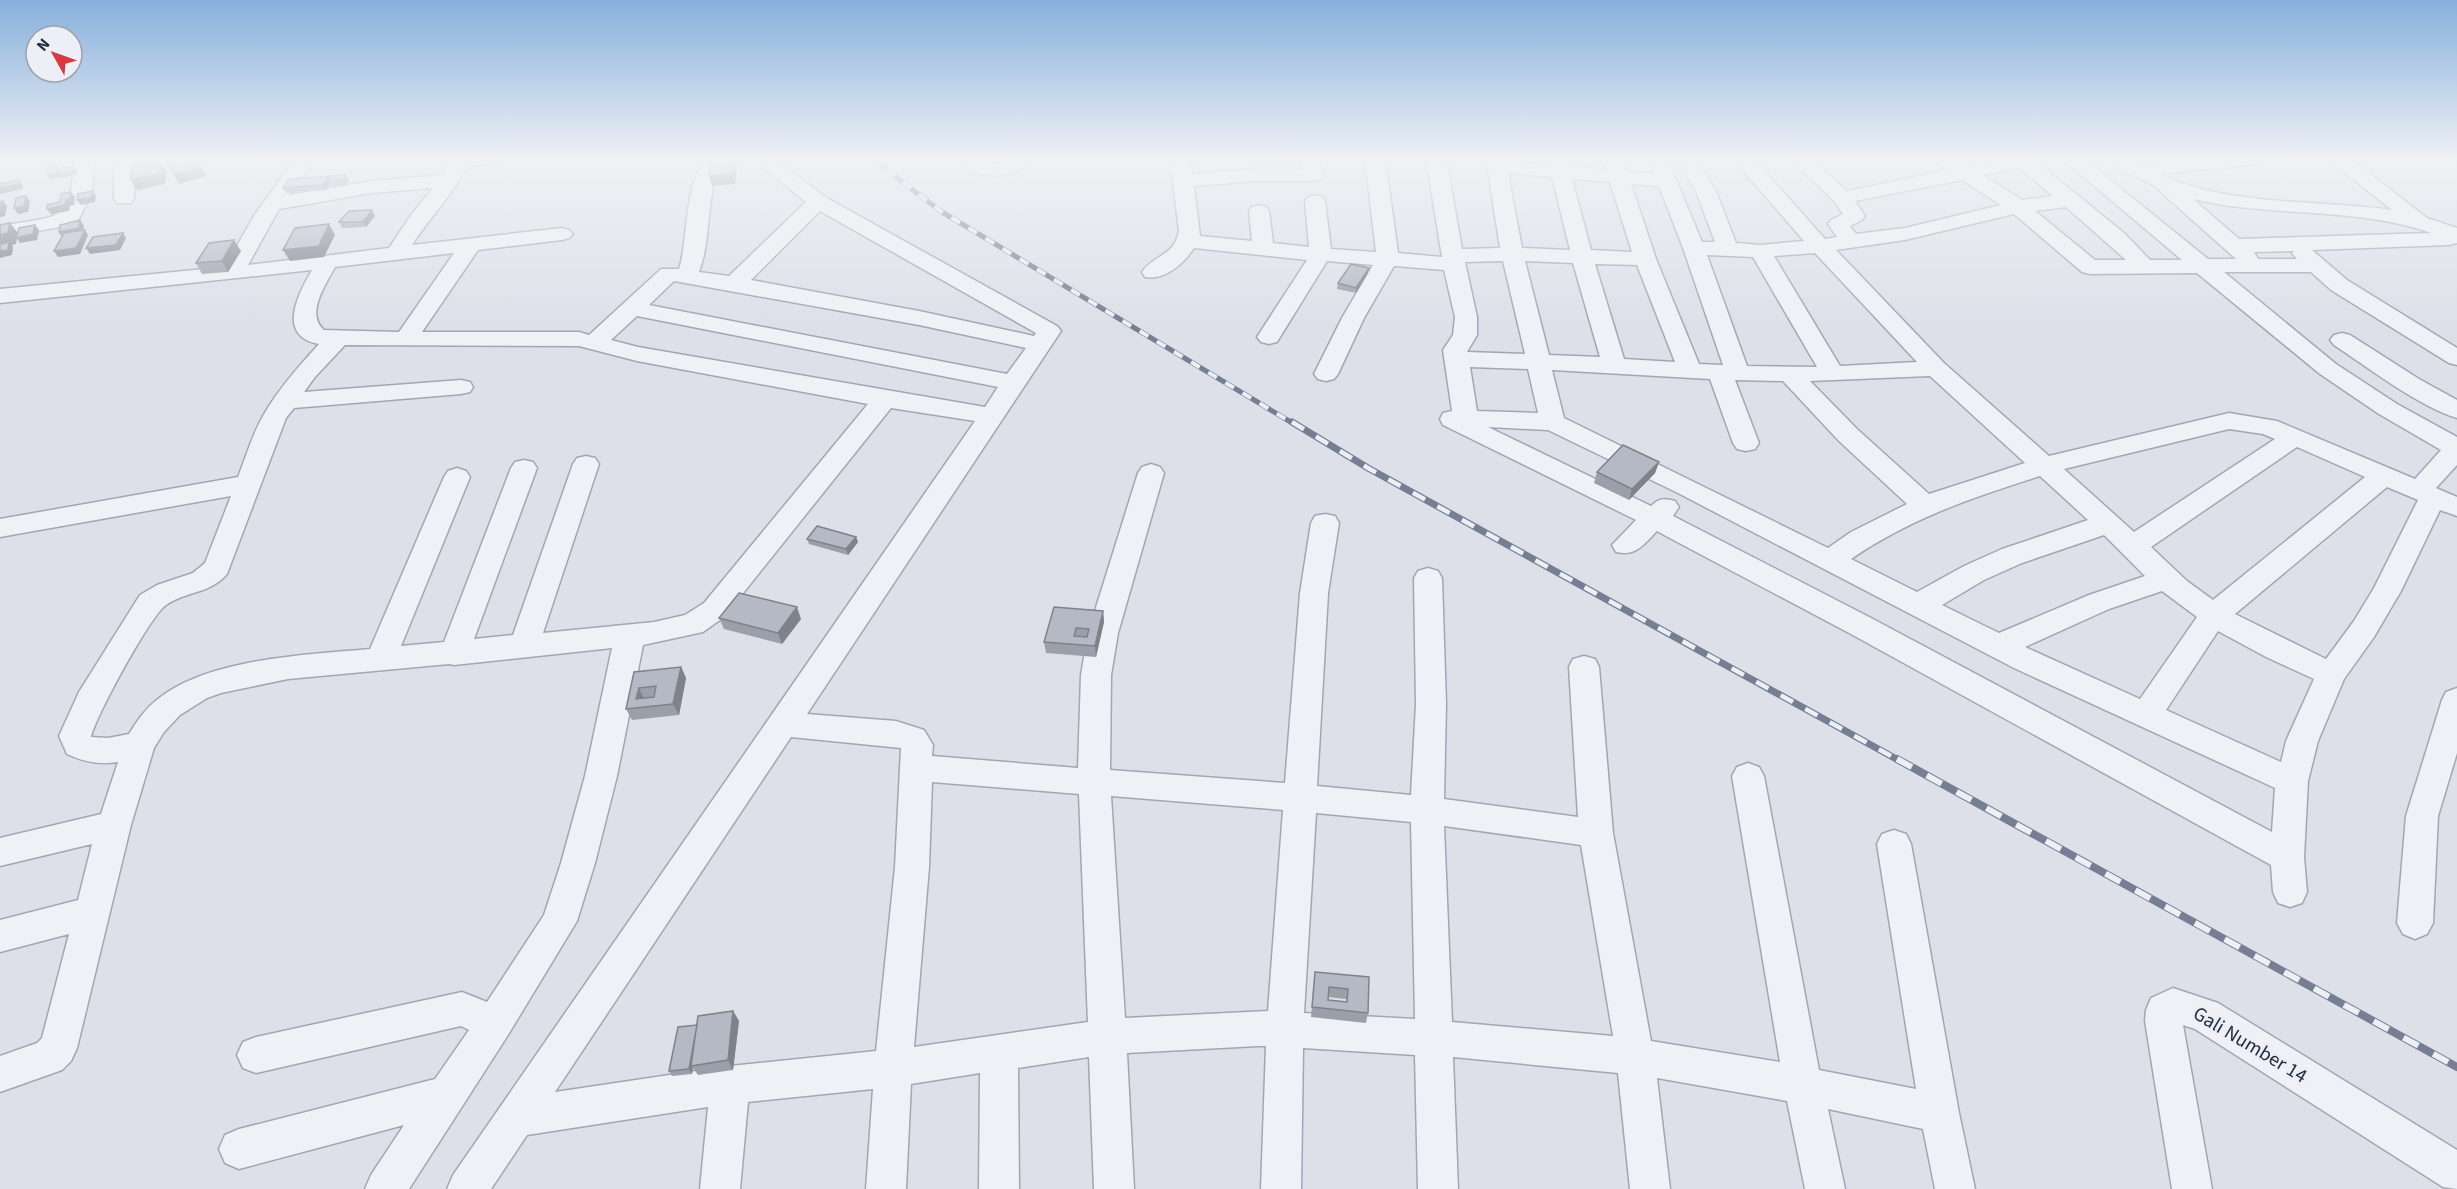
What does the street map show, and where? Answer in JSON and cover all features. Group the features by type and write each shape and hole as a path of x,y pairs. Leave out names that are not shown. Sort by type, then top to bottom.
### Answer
{"street":[{"path":"0,232 60,221 72,213"},
{"path":"233,273 267,213"},
{"path":"396,254 423,213"},
{"path":"687,275 696,246 699,213"},
{"path":"734,284 805,213"},
{"path":"467,1189 1049,331 840,213"},
{"path":"1153,272 1171,261 1189,241 1187,213"},
{"path":"1259,213 1263,249"},
{"path":"1269,337 1321,254 1316,213"},
{"path":"1326,374 1353,318 1388,258 1382,213"},
{"path":"1445,213 1466,327 1455,350 1466,419"},
{"path":"1505,213 1512,255 1554,422"},
{"path":"1571,213 1614,364"},
{"path":"1630,213 1645,259 1690,371"},
{"path":"1679,213 1694,248 1746,443"},
{"path":"1714,213 1728,250"},
{"path":"1791,213 1936,368 2133,546 2163,578 2213,616 2280,652 2331,674"},
{"path":"1851,242 1838,224 1855,216 1853,213"},
{"path":"1694,248 1760,251 1820,246 1905,234 1991,213"},
{"path":"2026,213 2090,267 2317,265"},
{"path":"2086,213 2117,239 2144,266"},
{"path":"2138,213 2328,369 2388,409 2457,448 2436,498 2387,591 2364,629 2331,674 2302,741 2292,782 2287,857 2290,892"},
{"path":"2197,213 2256,266"},
{"path":"2363,213 2421,222 2457,237"},
{"path":"2410,213 2421,222"},
{"path":"0,296 327,263 562,234"},
{"path":"2236,246 2457,237"},
{"path":"1189,241 1388,258 1453,260 1512,255 1645,259"},
{"path":"2294,245 2339,285 2457,358"},
{"path":"406,339 470,246"},
{"path":"1760,251 1832,372"},
{"path":"327,263 308,297 304,313 305,324 311,333 318,337 556,338 594,343 637,354 885,399 992,416"},
{"path":"594,343 669,274 687,275 919,318 1039,344"},
{"path":"632,308 1013,383"},
{"path":"139,745 103,751 87,750 78,745 75,736 90,700 150,602 164,592 191,586 212,574 228,540 274,418 306,372 339,337"},
{"path":"2342,340 2409,384 2457,410"},
{"path":"1455,360 1614,364 1729,373 1893,372 1936,368"},
{"path":"1789,373 1848,435 1925,506"},
{"path":"284,401 461,387"},
{"path":"0,1074 49,1057 58,1048 114,825 139,745 153,723 169,707 196,690 216,682 288,668 381,658 454,654 654,633 693,624 714,610 885,399"},
{"path":"2287,857 1861,626 1654,518 1452,419 1554,422 1687,487 1998,646 2145,716 2292,782"},
{"path":"1830,560 1861,539 1925,506 1965,490 2043,465 2229,421 2268,428 2295,437 2436,498"},
{"path":"2133,546 2295,437"},
{"path":"524,646 586,464"},
{"path":"454,654 524,468"},
{"path":"1114,1189 1104,947 1094,782 1096,675 1102,633 1151,473"},
{"path":"2145,716 2213,616 2384,476"},
{"path":"381,658 457,477"},
{"path":"0,528 249,483"},
{"path":"1626,545 1687,487"},
{"path":"1281,1189 1285,1028 1314,593 1325,523"},
{"path":"1918,605 1974,573 2012,556 2109,524"},
{"path":"1428,578 1431,704 1427,810 1438,1189"},
{"path":"1998,646 2099,602 2153,584 2163,578"},
{"path":"385,1189 495,1023 559,921 578,863 598,787 630,634"},
{"path":"1584,667 1596,833 1635,1056 1650,1189"},
{"path":"2415,922 2422,816 2457,700"},
{"path":"783,724 906,735 913,738 917,745 912,867 893,1068 886,1189"},
{"path":"915,768 1302,798 1427,810 1596,833"},
{"path":"1748,776 1764,881 1825,1189"},
{"path":"0,852 114,825"},
{"path":"1894,844 1939,1113 1955,1189"},
{"path":"0,936 92,912"},
{"name":"Gali Number 14","path":"2192,1189 2164,1021 2164,1010 2173,1005 2205,1015 2457,1173"},
{"path":"256,1055 462,1009 495,1023"},
{"path":"516,1117 730,1085 893,1068 1106,1037 1220,1029 1285,1028 1434,1038 1635,1056 1939,1113"},
{"path":"999,1054 999,1189"},
{"path":"720,1189 730,1085"},
{"path":"239,1149 447,1095"}],"building":[{"path":"347,213 369,213 363,222 339,222"},
{"path":"80,220 79,228 59,232 60,225"},
{"path":"10,223 8,233 0,235 0,225"},
{"path":"329,224 319,246 283,250 295,228"},
{"path":"35,225 33,234 16,238 19,228"},
{"path":"85,230 76,248 54,251 64,233"},
{"path":"123,233 116,245 86,248 93,237"},
{"path":"234,240 222,261 196,263 209,243"},
{"path":"9,242 8,250 0,251 0,244"},
{"path":"1351,264 1369,268 1356,288 1338,283"},
{"path":"1623,445 1659,462 1632,489 1597,472"},
{"path":"817,526 856,537 846,549 807,539"},
{"path":"739,593 797,607 778,633 719,618"},
{"path":"1054,607 1103,611 1095,646 1044,642","holes":["1076,628 1089,629 1087,637 1074,636"]},
{"path":"681,667 673,704 626,709 634,672","holes":["656,686 654,697 636,699 639,688"]},
{"path":"1315,972 1369,977 1368,1013 1312,1007","holes":["1329,987 1348,989 1347,1002 1328,1000"]},
{"path":"733,1011 728,1060 691,1066 698,1016"},
{"path":"697,1025 689,1069 669,1071 678,1027"}],"railway":[{"path":"944,213 1294,424"},
{"path":"1292,422 1368,468 1900,761"},
{"path":"1897,759 2457,1067"}]}
